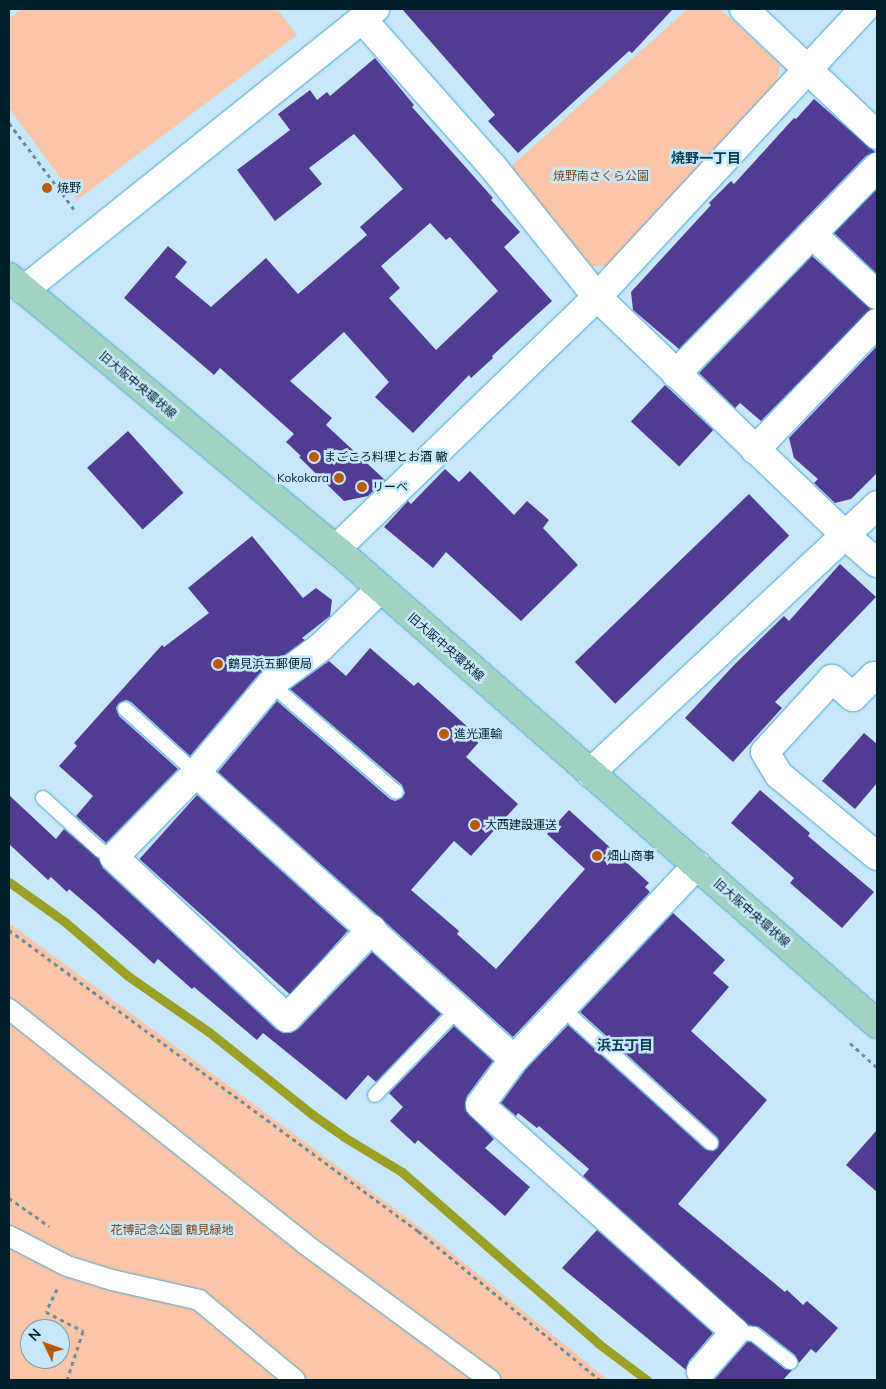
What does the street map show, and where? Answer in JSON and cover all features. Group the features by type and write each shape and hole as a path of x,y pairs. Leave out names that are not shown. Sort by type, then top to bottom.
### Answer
{"main road":[{"name":"旧大阪中央環状線","path":"16,284 336,549 877,1024"}],"street":[{"path":"744,9 877,135"},
{"path":"336,549 597,296 864,9"},
{"path":"16,284 368,14 597,296 755,450 846,536 877,562"},
{"path":"676,374 877,168"},
{"path":"812,234 877,294"},
{"path":"755,450 877,323"},
{"path":"590,773 877,505"},
{"path":"372,929 287,1018 114,857 196,773 272,684 321,647 380,589"},
{"path":"877,678 874,676 853,697 832,679 765,752 779,775 877,856"},
{"path":"196,773 372,929 514,1059"},
{"path":"698,865 514,1059 480,1105 735,1332 701,1371"},
{"path":"9,1009 305,1244 490,1380"},
{"path":"9,1236 67,1266 112,1280 199,1300 295,1380"}],"lane":[{"path":"272,684 396,792"},
{"path":"125,709 196,773"},
{"path":"42,798 100,850 114,857"},
{"path":"562,1008 711,1143"},
{"path":"375,1095 458,1009"},
{"path":"735,1332 754,1334 790,1362"}],"path":[{"path":"9,123 80,218"},
{"path":"9,930 418,1230 600,1380"},
{"path":"67,1266 46,1312 83,1331 67,1380"}],"green space":[{"path":"22,9 277,9 297,35 77,200 9,108 9,18"},
{"name":"焼野南さくら公園","path":"688,9 720,9 780,64 777,87 609,265 588,267 506,171"},
{"name":"花博記念公園 鶴見緑地","path":"9,923 426,1232 608,1380 9,1380"}],"building":[{"path":"402,9 673,9 632,53 629,51 518,153 488,121 495,115"},
{"path":"375,58 414,105 412,107 493,198 491,200 520,232 504,247 552,301 471,378 469,375 413,433 375,397 389,382 344,332 290,381 332,418 326,425 385,480 368,496 344,501 286,442 294,434 220,368 214,375 124,298 168,246 187,262 175,277 211,307 266,258 298,294 367,235 360,227 403,189 354,134 309,168 322,184 275,221 237,170 290,130 278,114 310,90 317,100 327,92 330,96","holes":["430,223 446,240 450,237 498,291 436,350 389,298 400,288 381,266"]},
{"path":"814,99 875,152 866,156 679,349 633,310 631,292 711,205 709,203 731,181 734,184 794,118 796,119"},
{"path":"877,189 877,274 834,233"},
{"path":"812,256 871,309 761,421 740,403 735,408 699,373"},
{"path":"877,346 877,473 851,499 835,503 814,483 818,479 794,458 789,438"},
{"path":"665,385 713,430 679,467 631,422"},
{"path":"128,431 184,493 143,529 87,468"},
{"path":"445,469 459,482 470,471 514,515 527,501 549,520 543,528 578,565 521,621 446,552 433,568 384,527 408,501 411,504"},
{"path":"749,494 789,536 615,704 575,662"},
{"path":"252,536 303,598 316,588 332,600 330,616 302,638 305,640 259,674 190,756 131,702 126,700 119,703 116,708 119,716 178,769 106,843 76,816 93,796 59,766 77,746 74,743 162,645 164,647 209,613 188,588"},
{"path":"840,564 876,597 775,702 782,708 733,762 685,718 734,665 784,616 789,621"},
{"path":"370,648 414,686 418,682 471,730 469,733 479,742 466,757 518,804 471,856 454,841 411,890 459,931 457,934 496,969 585,869 547,834 569,810 649,883 645,887 650,892 513,1037 218,772 277,701 390,799 395,801 402,798 405,793 402,785 290,689 329,661 346,676"},
{"path":"864,733 877,744 877,783 855,809 822,781"},
{"path":"760,790 810,833 808,836 874,892 842,928 790,883 794,878 731,823"},
{"path":"9,795 56,839 64,829 99,859 103,868 276,1029 283,1033 291,1033 298,1029 372,952 441,1014 376,1082 368,1075 346,1100 263,1033 257,1040 194,987 192,989 158,959 154,964 69,889 67,892 51,877 48,880 9,844"},
{"path":"197,795 348,931 290,995 139,859"},
{"path":"673,913 725,960 713,973 729,987 691,1031 767,1100 678,1204 785,1292 787,1290 803,1305 807,1301 838,1328 816,1353 811,1349 799,1363 795,1355 759,1327 748,1325 583,1176 589,1169 539,1126 537,1128 518,1113 516,1116 501,1103 526,1069 568,1025 705,1149 713,1151 718,1148 719,1141 717,1137 580,1012"},
{"path":"454,1026 493,1061 467,1096 465,1103 466,1111 494,1139 485,1148 530,1187 505,1216 418,1140 415,1144 390,1121 403,1107 389,1093"},
{"path":"877,1130 877,1192 846,1165"},
{"path":"597,1230 713,1333 689,1361 686,1370 562,1268"},
{"path":"747,1342 751,1342 785,1369 792,1370 783,1380 714,1380"}],"waterway":[{"path":"9,882 65,922 128,976 209,1032 313,1115 344,1137 402,1172 599,1344 647,1380"}],"place":[{"name":"焼野","path":"47,188"},
{"name":"まごころ料理とお酒 轍","path":"314,457"},
{"name":"Kokokara","path":"339,478"},
{"name":"リーベ","path":"362,487"},
{"name":"鶴見浜五郵便局","path":"218,664"},
{"name":"進光運輸","path":"444,734"},
{"name":"大西建設運送","path":"475,825"},
{"name":"畑山商事","path":"597,856"}],"district":[{"name":"焼野一丁目","path":"706,158"},
{"name":"浜五丁目","path":"625,1045"}]}
